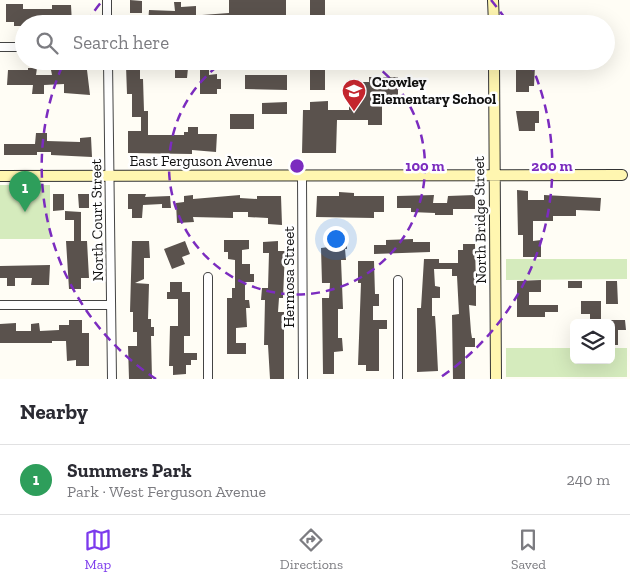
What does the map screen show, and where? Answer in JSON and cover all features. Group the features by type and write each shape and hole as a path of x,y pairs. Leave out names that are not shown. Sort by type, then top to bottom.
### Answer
{"street":[{"path":"107,0 108,15"},
{"path":"493,0 494,15"},
{"path":"0,47 15,47"},
{"name":"North Court Street","path":"108,70 112,379"},
{"name":"North Bridge Street","path":"494,70 496,379"},
{"name":"East Ferguson Avenue","path":"0,176 622,175"},
{"name":"Hermosa Street","path":"302,176 303,379"},
{"path":"208,277 208,379"},
{"path":"398,280 398,379"},
{"path":"0,305 111,305"}],"green space":[{"path":"0,185 50,185 50,239 0,239"},
{"path":"506,259 627,259 627,279 506,280"},
{"path":"506,348 570,348 570,364 615,364 615,348 627,348 627,377 506,377"}],"building":[{"path":"130,0 142,1 142,13 130,13"},
{"path":"229,0 286,0 286,15 202,15 229,13"},
{"path":"310,0 325,0 325,15 310,15"},
{"path":"174,2 181,2 181,7 196,6 196,15 149,15 149,10 175,11"},
{"path":"6,4 23,4 23,9 52,9 52,5 71,5 72,15 15,15 15,26 14,22 6,22"},
{"path":"8,70 37,70 36,75 52,75 51,70 87,70 90,95 64,93 64,84 44,85 44,94 32,94 33,85 7,85"},
{"path":"126,70 140,70 140,79 143,79 144,111 148,111 148,135 184,135 184,132 188,132 188,127 198,127 198,134 217,134 216,152 192,150 192,154 128,153 128,131 141,131 141,117 132,117 132,94 127,94"},
{"path":"175,70 188,70 187,78 175,78"},
{"path":"200,70 209,70 209,75 217,74 217,79 221,79 221,89 217,89 217,94 200,94"},
{"path":"310,70 325,70 325,90 310,90"},
{"path":"516,70 535,70 534,86 529,86 529,92 516,92"},
{"path":"245,75 287,75 287,90 245,89"},
{"path":"369,77 398,77 398,95 382,95 382,125 368,125 368,120 337,120 336,153 302,153 303,110 310,110 310,102 328,101 328,110 349,110 349,82 369,82"},
{"path":"287,102 287,114 262,114 262,103"},
{"path":"516,111 539,111 539,123 535,123 535,131 519,131"},
{"path":"230,114 254,114 254,129 230,129"},
{"path":"36,133 47,133 47,141 80,142 80,138 91,137 92,157 51,155 51,152 37,152 37,155 4,155 4,144 35,144"},
{"path":"517,190 528,191 528,200 544,200 544,195 601,198 600,211 576,210 576,216 553,216 553,221 533,221 533,241 541,240 541,257 523,257 523,235 518,235"},
{"path":"339,192 354,193 354,196 384,196 384,212 374,212 374,218 316,217 317,196 339,196"},
{"path":"53,194 64,194 64,210 53,211"},
{"path":"78,194 89,194 89,208 79,208"},
{"path":"128,194 146,194 145,197 170,196 171,208 162,208 162,204 143,205 142,218 132,218 132,209 128,209"},
{"path":"193,195 193,199 240,195 240,198 257,199 257,196 281,196 282,225 268,224 268,218 248,217 248,212 233,212 233,218 193,217 194,222 177,223 176,203 184,202 184,196"},
{"path":"434,195 433,203 447,203 448,196 475,195 475,209 453,209 453,215 435,215 435,213 411,212 411,208 397,208 397,196"},
{"path":"65,211 81,212 81,241 87,241 89,278 81,278 81,289 69,289 66,241 74,241 74,220 65,220"},
{"path":"413,239 413,242 430,242 430,252 374,254 374,245 386,245 386,240"},
{"path":"224,240 249,240 249,249 242,250 242,264 250,264 250,274 254,274 254,282 245,282 245,300 249,300 250,308 246,308 247,327 236,328 236,343 246,343 246,354 227,354 227,298 232,298 232,288 235,288 235,260 228,259 228,252 224,252"},
{"path":"328,240 347,240 347,249 345,249 346,260 341,260 343,309 338,309 338,338 342,338 343,351 334,352 334,374 323,374 322,298 329,298 330,283 322,283 321,248 329,247"},
{"path":"132,241 149,241 150,258 144,258 144,279 135,283 149,284 148,319 151,319 151,327 154,327 154,336 151,336 152,379 129,379 128,346 137,346 137,332 133,332 133,312 130,312"},
{"path":"185,241 190,254 182,257 185,264 172,269 164,249"},
{"path":"278,241 278,251 285,251 283,298 279,298 278,312 284,312 284,379 270,379 268,345 264,345 265,300 261,300 262,288 268,288 269,253 263,253 263,242"},
{"path":"463,244 475,244 476,286 476,306 469,305 471,332 472,338 475,338 475,347 465,347 465,379 453,379 452,315 459,314 457,276 452,276 452,269 434,269 435,286 440,287 440,298 432,298 432,316 435,316 438,371 417,372 417,308 421,308 424,259 439,259 439,263 458,263 458,250 463,250"},
{"path":"358,261 374,261 375,294 379,294 379,306 373,306 373,320 387,320 387,329 379,329 379,371 366,371 366,365 358,365 361,283 358,283"},
{"path":"50,265 49,285 31,285 32,278 15,278 15,286 7,286 7,278 0,278 0,266"},
{"path":"541,280 541,292 529,292 529,305 558,305 558,312 545,312 545,317 517,317 517,281"},
{"path":"568,281 582,281 582,288 568,288"},
{"path":"606,281 617,281 618,304 606,304"},
{"path":"170,282 182,282 182,292 190,292 190,336 184,336 184,353 197,353 197,360 191,360 191,365 186,365 186,374 173,375 173,366 169,366 170,326 178,326 178,299 167,299 167,292 170,292"},
{"path":"581,301 601,301 601,319 590,319 590,314 581,314"},
{"path":"69,320 82,320 82,333 89,333 89,366 76,366 76,360 67,361 66,341 52,341 52,343 0,343 0,324 16,323 16,331 31,331 31,324 39,323 40,331 59,330 59,325 69,325"},
{"path":"615,320 625,320 626,330 618,330 618,345 615,345"}],"place":[{"name":"Crowley Elementary School","path":"354,112"},
{"name":"Summers Park","path":"25,212"}]}
